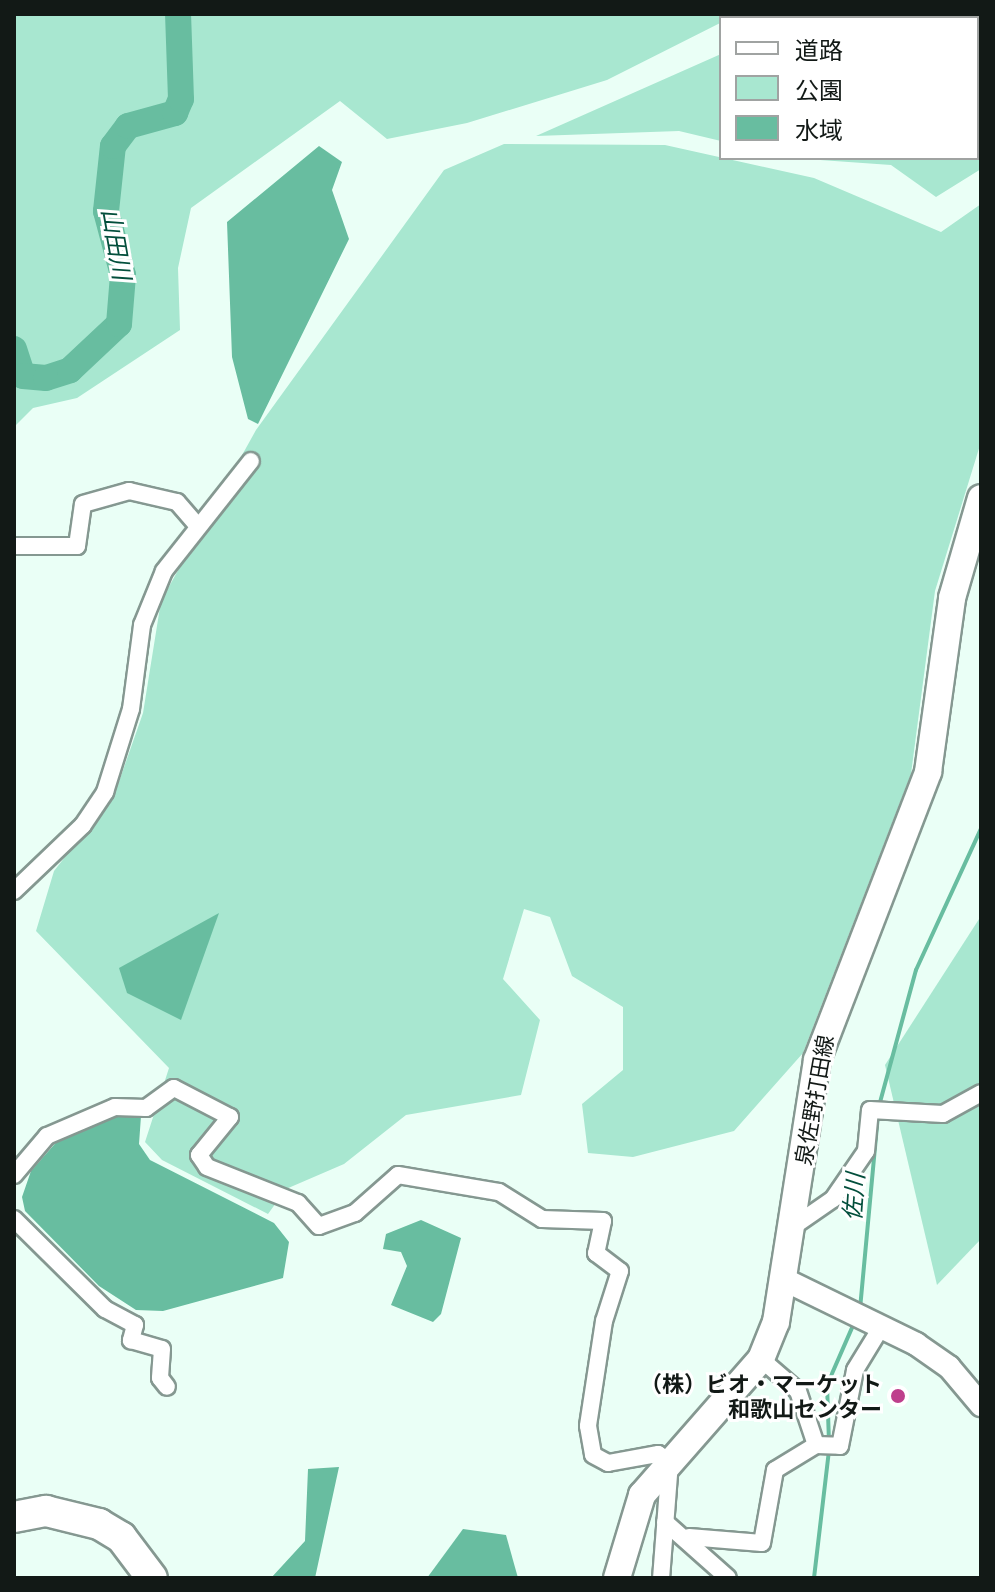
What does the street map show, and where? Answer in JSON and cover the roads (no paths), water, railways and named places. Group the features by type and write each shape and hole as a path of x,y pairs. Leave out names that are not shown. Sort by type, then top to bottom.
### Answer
{"highway":[{"path":"14,1517 46,1511 99,1524 121,1537 152,1578"},
{"path":"14,1535 68,1532 118,1559 131,1578"}],"main road":[{"name":"泉佐野打田線","path":"617,1578 642,1495 761,1359 785,1280 817,1060 928,772 952,598 981,498"}],"street":[{"path":"14,891 83,825 105,792 131,709 142,625 164,571 251,461"},
{"path":"14,546 77,546 83,504 129,491 177,502 198,526"},
{"path":"14,1175 47,1136 115,1107 146,1108 174,1088 230,1117 199,1155 207,1167 298,1203 319,1226 355,1213 398,1175 499,1192 542,1219 603,1221 596,1253 620,1271 594,1373 593,1455 608,1463 658,1454 670,1462 661,1578"},
{"path":"794,1226 833,1199 866,1151 870,1110 943,1114 981,1093"},
{"path":"14,1219 105,1309 135,1325 131,1340 162,1349 160,1378 167,1387"},
{"path":"785,1280 876,1323 949,1367 981,1405"},
{"path":"689,1537 762,1543 775,1470 844,1440 855,1370 876,1323"},
{"path":"761,1359 798,1391 825,1446"},
{"path":"665,1522 689,1537 728,1578"}],"water":[{"path":"319,146 342,162 332,190 349,239 258,424 248,419 232,357 227,222"},
{"path":"219,913 181,1020 127,993 119,968"},
{"path":"118,1115 141,1116 139,1144 150,1160 274,1223 289,1242 283,1278 163,1311 136,1310 99,1286 25,1211 22,1197 31,1171 60,1138"},
{"path":"421,1220 461,1238 441,1314 433,1322 391,1305 407,1266 401,1252 383,1249 386,1234"},
{"path":"339,1467 315,1578 271,1578 305,1541 308,1469"},
{"path":"463,1529 506,1535 518,1578 427,1578"}],"waterway":[{"name":"山田川","path":"14,349 23,376 46,378 70,370 119,324 123,275 106,211 113,146 128,126 175,113 181,99 178,14"},
{"name":"佐川","path":"879,1106 916,970 981,829"},
{"name":"佐川","path":"860,1309 878,1115"},
{"name":"佐川","path":"829,1442 827,1385 855,1321"},
{"name":"佐川","path":"814,1578 829,1451"}],"place":[{"name":"（株）ビオ・マーケット 和歌山センター","path":"898,1396"}]}
